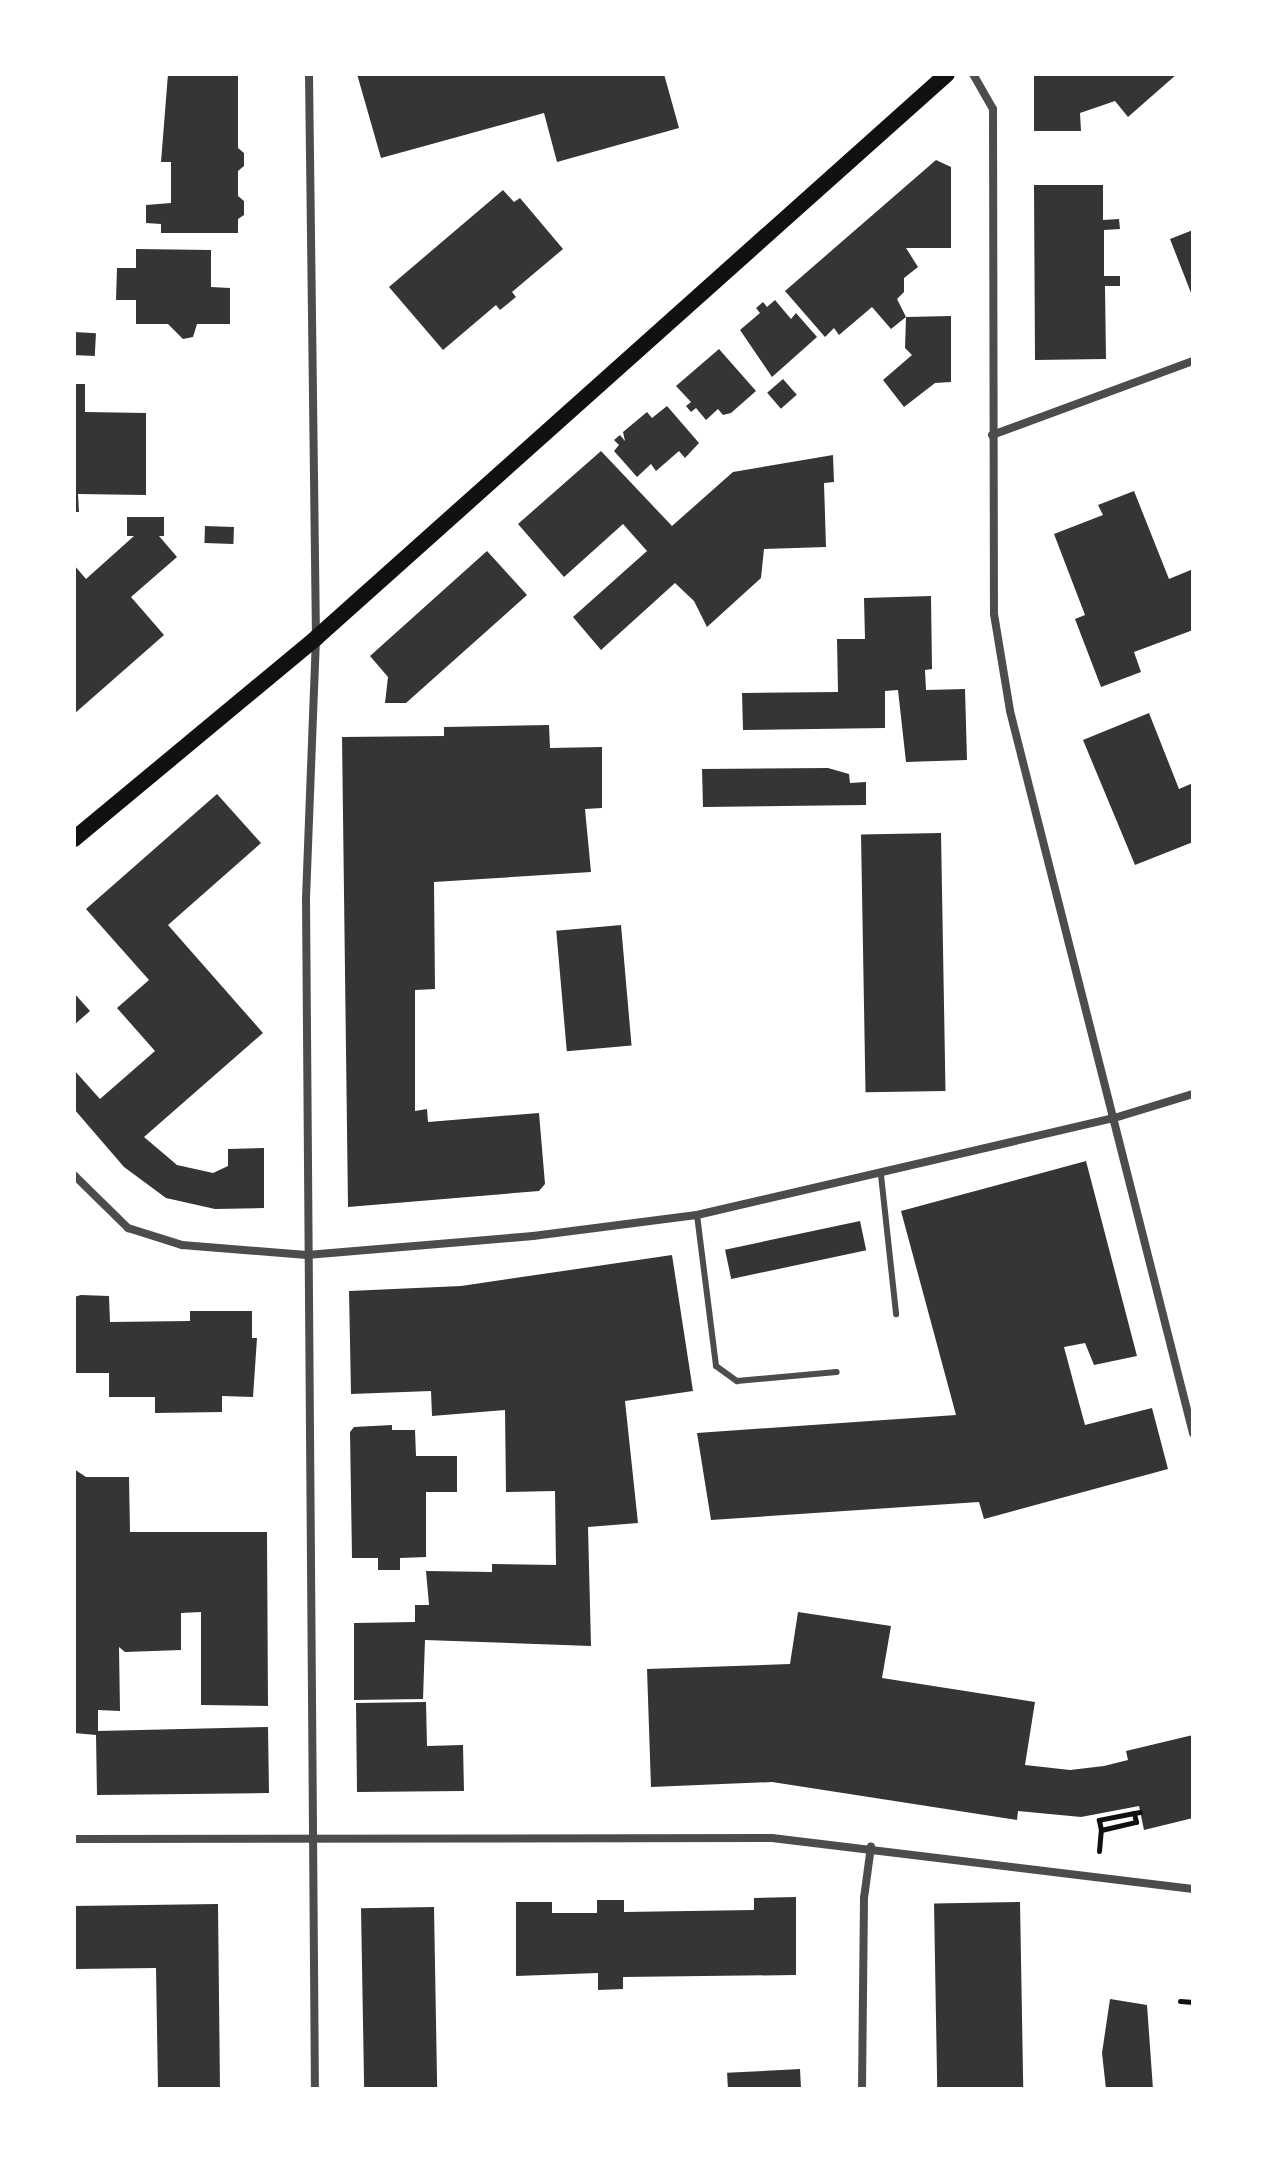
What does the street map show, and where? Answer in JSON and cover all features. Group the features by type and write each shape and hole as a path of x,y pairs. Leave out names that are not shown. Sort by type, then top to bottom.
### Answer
{"main road":[{"path":"74,839 316,638 947,74"}],"street":[{"path":"309,74 316,638 306,898 307,1255 315,2089"},
{"path":"973,74 993,109 994,614 1010,711 1193,1433"},
{"path":"992,435 1193,361"},
{"path":"74,1175 128,1228 182,1245 307,1255 533,1236 697,1215 881,1175 1111,1119 1193,1094"},
{"path":"74,1839 772,1838 871,1846 1193,1889"},
{"path":"862,2089 864,1898 871,1846"}],"lane":[{"path":"881,1175 896,1314"},
{"path":"697,1215 716,1366 737,1381 837,1372"}],"path":[{"path":"1137,1812 1136,1822 1101,1830 1099,1820 1137,1812"},
{"path":"1180,2001 1193,2002"}],"building":[{"path":"168,74 238,74 238,148 244,153 244,166 238,171 238,196 244,201 244,215 238,219 238,233 161,233 161,224 146,223 146,205 171,203 171,162 161,162"},
{"path":"357,74 664,74 679,128 557,162 544,113 381,158"},
{"path":"1034,74 1177,74 1128,117 1115,101 1080,113 1081,131 1034,131"},
{"path":"936,160 951,167 951,248 906,248 918,267 904,278 904,292 897,299 906,317 891,329 872,307 839,335 834,328 825,337 785,291"},
{"path":"1034,185 1103,185 1103,220 1119,219 1120,229 1104,230 1104,276 1120,276 1120,286 1105,286 1106,359 1035,360"},
{"path":"503,190 514,202 520,198 563,249 512,292 516,297 500,310 496,305 443,350 389,287"},
{"path":"1193,230 1193,298 1170,239"},
{"path":"136,249 211,250 211,287 230,288 230,324 197,324 193,337 183,339 168,324 136,324 136,300 116,300 117,268 136,268"},
{"path":"775,300 791,319 796,313 817,337 772,377 740,330 760,313 756,308 763,302 767,307"},
{"path":"951,316 951,382 935,383 904,407 883,380 912,355 905,348 906,317"},
{"path":"74,332 96,333 95,356 74,355"},
{"path":"719,349 756,391 731,413 723,415 718,409 706,420 696,408 691,412 686,406 691,402 676,386"},
{"path":"783,379 797,395 781,409 767,393"},
{"path":"74,384 85,384 85,412 146,413 146,495 78,494 79,512 74,512"},
{"path":"667,406 699,443 685,458 679,451 656,471 651,464 637,477 614,451 619,445 614,440 620,435 625,441 623,432 647,412 652,418"},
{"path":"601,451 672,526 733,472 833,455 834,482 824,483 826,547 764,549 761,578 707,627 694,601 675,583 601,650 573,617 647,551 623,524 564,577 518,524"},
{"path":"1134,491 1169,579 1193,569 1193,630 1134,652 1141,672 1101,687 1075,619 1085,615 1054,534 1103,515 1098,505"},
{"path":"127,517 164,517 164,536 159,536 177,557 131,597 164,635 74,714 74,565 86,579 134,536 127,536"},
{"path":"205,526 234,527 233,544 204,543"},
{"path":"487,551 527,595 406,703 385,703 388,677 370,656"},
{"path":"931,596 932,669 925,670 926,690 965,689 967,760 906,762 898,690 885,691 885,728 743,730 742,693 838,692 837,639 865,639 864,598"},
{"path":"1149,713 1179,789 1193,783 1193,842 1135,865 1083,740"},
{"path":"549,725 550,748 602,747 602,808 585,809 591,872 434,882 435,989 415,990 415,1111 427,1109 428,1122 539,1113 545,1184 539,1191 348,1207 342,737 444,736 444,727"},
{"path":"828,768 849,774 850,783 866,782 866,805 703,807 702,769"},
{"path":"217,794 261,843 168,925 263,1033 144,1137 177,1165 213,1173 228,1166 228,1149 264,1148 264,1208 215,1209 166,1198 124,1167 74,1109 74,1070 100,1099 155,1051 117,1008 149,980 86,909"},
{"path":"941,833 946,1091 866,1092 861,834"},
{"path":"621,925 632,1046 567,1051 556,931"},
{"path":"74,993 90,1011 74,1025"},
{"path":"1086,1161 1137,1356 1094,1365 1085,1343 1064,1347 1085,1425 1152,1408 1168,1469 984,1519 979,1502 711,1520 697,1433 956,1415 901,1211"},
{"path":"860,1221 866,1250 731,1279 725,1250"},
{"path":"672,1255 693,1391 625,1401 638,1523 588,1527 591,1646 425,1640 423,1699 354,1700 354,1623 415,1622 415,1605 429,1605 426,1571 492,1572 492,1564 556,1565 555,1491 506,1492 505,1410 432,1416 431,1391 351,1394 349,1291 461,1286"},
{"path":"109,1296 110,1322 190,1321 190,1311 252,1311 252,1338 257,1338 253,1397 222,1396 222,1412 155,1413 155,1397 109,1397 109,1373 74,1373 74,1297"},
{"path":"392,1425 392,1430 415,1430 416,1456 457,1456 457,1492 426,1492 426,1557 400,1558 400,1570 378,1570 378,1558 352,1558 350,1432 354,1427"},
{"path":"74,1469 86,1477 129,1477 130,1532 267,1532 268,1706 201,1705 201,1612 181,1613 181,1650 125,1652 119,1647 120,1711 98,1710 98,1731 268,1727 269,1793 97,1795 96,1735 74,1733"},
{"path":"798,1612 891,1626 882,1678 1035,1702 1025,1765 1070,1770 1104,1766 1128,1760 1126,1751 1193,1735 1193,1818 1144,1830 1139,1806 1081,1817 1018,1811 1017,1820 772,1782 651,1787 647,1669 790,1664"},
{"path":"426,1702 427,1746 463,1745 464,1791 357,1792 356,1703"},
{"path":"796,1897 796,1975 623,1977 623,1989 598,1990 598,1973 516,1976 516,1902 552,1902 552,1913 597,1913 597,1900 624,1900 624,1912 754,1910 754,1898"},
{"path":"1020,1902 1023,2089 937,2089 934,1904"},
{"path":"218,1904 220,2089 158,2089 156,1968 74,1969 74,1906"},
{"path":"434,1907 437,2089 364,2089 361,1908"},
{"path":"1110,1999 1147,2005 1153,2089 1106,2089 1102,2053"},
{"path":"800,2069 801,2089 728,2089 727,2073"}]}
